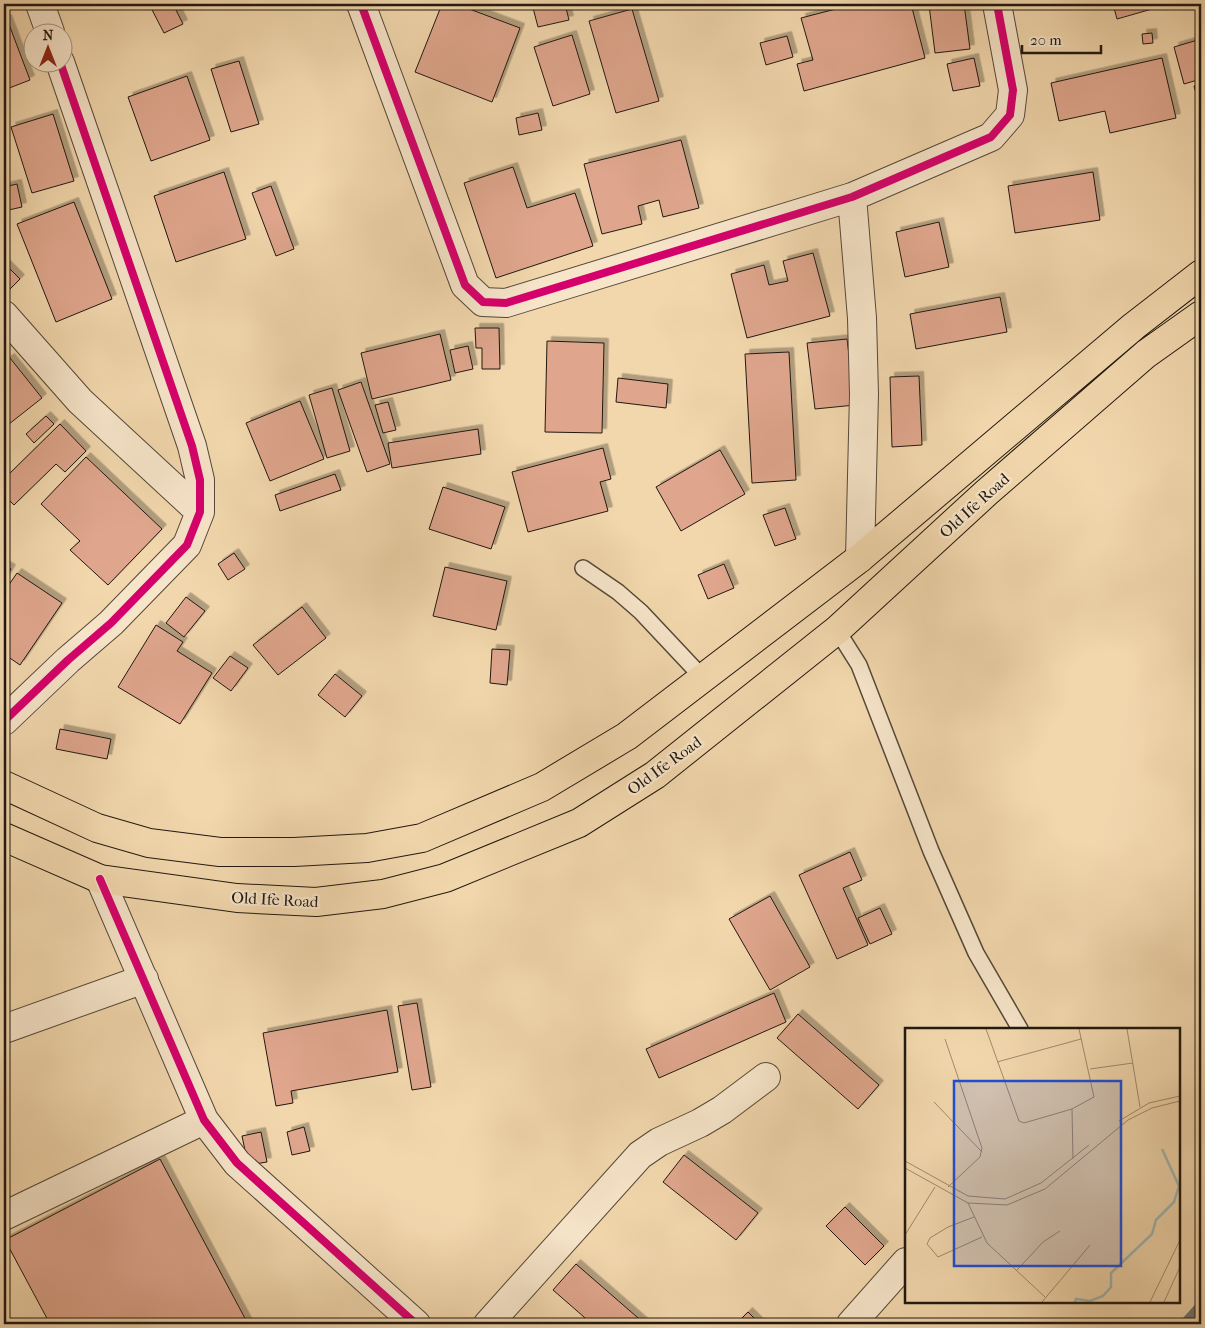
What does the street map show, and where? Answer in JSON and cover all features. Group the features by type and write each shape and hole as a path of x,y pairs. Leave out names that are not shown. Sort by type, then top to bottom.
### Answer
{"main road":[{"name":"Old Ife Road","path":"4,785 97,828 149,843 220,852 294,852 366,848 422,838 542,788 627,736 860,558 1134,326 1201,274"},
{"name":"Old Ife Road","path":"4,837 100,879 237,898 316,902 383,894 445,878 579,822 655,775 837,630 986,494 1146,354 1201,315"},
{"path":"808,597 837,630"}],"street":[{"path":"40,4 46,22"},
{"path":"361,4 465,285 483,302 506,303 852,197 991,137 1010,114 1013,90 997,4"},
{"path":"4,721 68,660 111,623 187,545 200,512 200,480 192,446 63,72"},
{"path":"852,197 862,318 864,385 860,558"},
{"path":"4,315 80,402 200,512"},
{"path":"100,879 204,1120 237,1163 416,1324"},
{"path":"4,1028 144,979"},
{"path":"488,1324 640,1155 659,1142 700,1123 722,1110 766,1077"},
{"path":"4,1216 204,1120"},
{"path":"851,1324 905,1263"}],"lane":[{"path":"584,568 618,592 641,612 703,678"},
{"path":"837,630 859,665 931,851 976,953 1019,1028"}],"building":[{"path":"149,4 173,4 183,24 164,33"},
{"path":"442,4 456,4 520,28 492,102 415,72"},
{"path":"532,4 565,4 569,20 538,27"},
{"path":"855,4 911,4 925,58 804,91 797,64 813,60 801,18"},
{"path":"964,4 970,49 935,53 929,5"},
{"path":"1113,4 1151,4 1152,9 1117,19"},
{"path":"632,9 659,101 616,113 589,21"},
{"path":"7,19 22,59 22,72 27,72 30,80 4,90 4,20"},
{"path":"1152,33 1153,43 1143,44 1142,34"},
{"path":"572,35 590,94 553,106 534,47"},
{"path":"787,36 793,57 766,65 760,43"},
{"path":"1201,39 1201,79 1184,84 1174,47"},
{"path":"974,58 980,86 953,91 947,64"},
{"path":"1162,58 1176,118 1110,133 1105,111 1059,121 1051,83"},
{"path":"239,61 259,124 231,132 211,69"},
{"path":"187,76 210,140 151,161 128,97"},
{"path":"1201,84 1201,111 1194,86"},
{"path":"538,113 542,130 519,135 516,118"},
{"path":"53,114 74,181 32,193 11,127"},
{"path":"681,140 699,208 663,217 659,200 638,206 642,224 602,234 584,164"},
{"path":"513,167 527,208 575,193 593,246 496,278 464,183"},
{"path":"224,172 246,239 176,262 154,196"},
{"path":"1093,172 1100,220 1015,233 1008,186"},
{"path":"17,184 22,207 4,211 4,187"},
{"path":"271,186 294,249 276,256 252,193"},
{"path":"74,202 112,299 56,322 17,224"},
{"path":"939,222 949,267 905,277 896,232"},
{"path":"813,253 830,316 747,338 731,274 764,265 769,285 788,281 783,261"},
{"path":"4,263 20,279 4,295"},
{"path":"1000,297 1007,332 916,349 910,314"},
{"path":"475,328 499,328 500,369 482,369 482,348 476,348"},
{"path":"440,334 451,380 372,399 361,353"},
{"path":"847,339 855,405 815,409 807,343"},
{"path":"547,341 604,343 602,433 545,432"},
{"path":"468,346 473,369 455,373 450,350"},
{"path":"789,352 796,480 752,483 745,354"},
{"path":"10,358 42,398 4,428 4,362"},
{"path":"919,376 922,445 892,447 890,377"},
{"path":"618,378 668,384 666,408 616,402"},
{"path":"361,382 390,464 367,472 338,390"},
{"path":"332,388 350,451 327,458 309,395"},
{"path":"300,401 324,459 270,481 246,423"},
{"path":"388,402 396,430 383,433 375,405"},
{"path":"46,416 54,424 34,443 26,434"},
{"path":"60,424 86,451 65,472 56,464 14,505 4,495 4,479"},
{"path":"478,429 481,454 392,468 388,443"},
{"path":"603,448 611,479 600,482 608,511 528,532 512,472"},
{"path":"720,450 745,494 681,531 656,487"},
{"path":"86,457 162,529 108,585 70,550 80,541 41,504"},
{"path":"335,474 341,490 280,511 275,495"},
{"path":"443,487 505,507 491,549 429,529"},
{"path":"785,508 796,539 775,546 763,515"},
{"path":"234,553 245,569 228,580 218,564"},
{"path":"724,564 734,588 708,599 698,575"},
{"path":"4,565 11,569 4,581"},
{"path":"445,567 507,581 496,630 433,616"},
{"path":"17,573 62,603 20,665 4,654 4,592"},
{"path":"186,597 205,611 184,637 166,623"},
{"path":"302,607 326,638 278,675 253,645"},
{"path":"156,625 183,642 177,651 212,673 180,724 118,687"},
{"path":"492,649 510,650 507,685 490,683"},
{"path":"230,656 248,668 231,691 213,678"},
{"path":"335,674 362,696 345,717 318,695"},
{"path":"60,729 111,739 107,759 56,749"},
{"path":"850,852 862,880 843,888 868,945 837,959 799,875"},
{"path":"770,896 810,967 770,990 729,919"},
{"path":"880,908 892,934 870,944 858,918"},
{"path":"774,993 786,1022 659,1078 646,1049"},
{"path":"417,1003 431,1087 412,1090 398,1006"},
{"path":"387,1010 398,1072 291,1091 293,1103 276,1106 263,1033"},
{"path":"798,1014 879,1085 858,1109 777,1038"},
{"path":"304,1127 310,1151 292,1155 287,1132"},
{"path":"261,1132 267,1162 248,1165 242,1136"},
{"path":"684,1155 758,1213 736,1240 663,1182"},
{"path":"160,1159 248,1324 50,1324 5,1240"},
{"path":"845,1207 884,1246 865,1265 826,1226"},
{"path":"576,1264 645,1324 592,1324 553,1290"},
{"path":"748,1312 760,1324 736,1324"}],"waterway":[{"path":"1183,1324 1201,1304"}],"cycle path":[{"path":"361,4 465,285 483,302 506,303 852,197 991,137 1010,115 1013,90 997,4"},
{"path":"4,721 68,660 111,623 187,545 200,512 200,480 192,446 63,72"},
{"path":"100,879 204,1120 237,1163 416,1324"}]}
